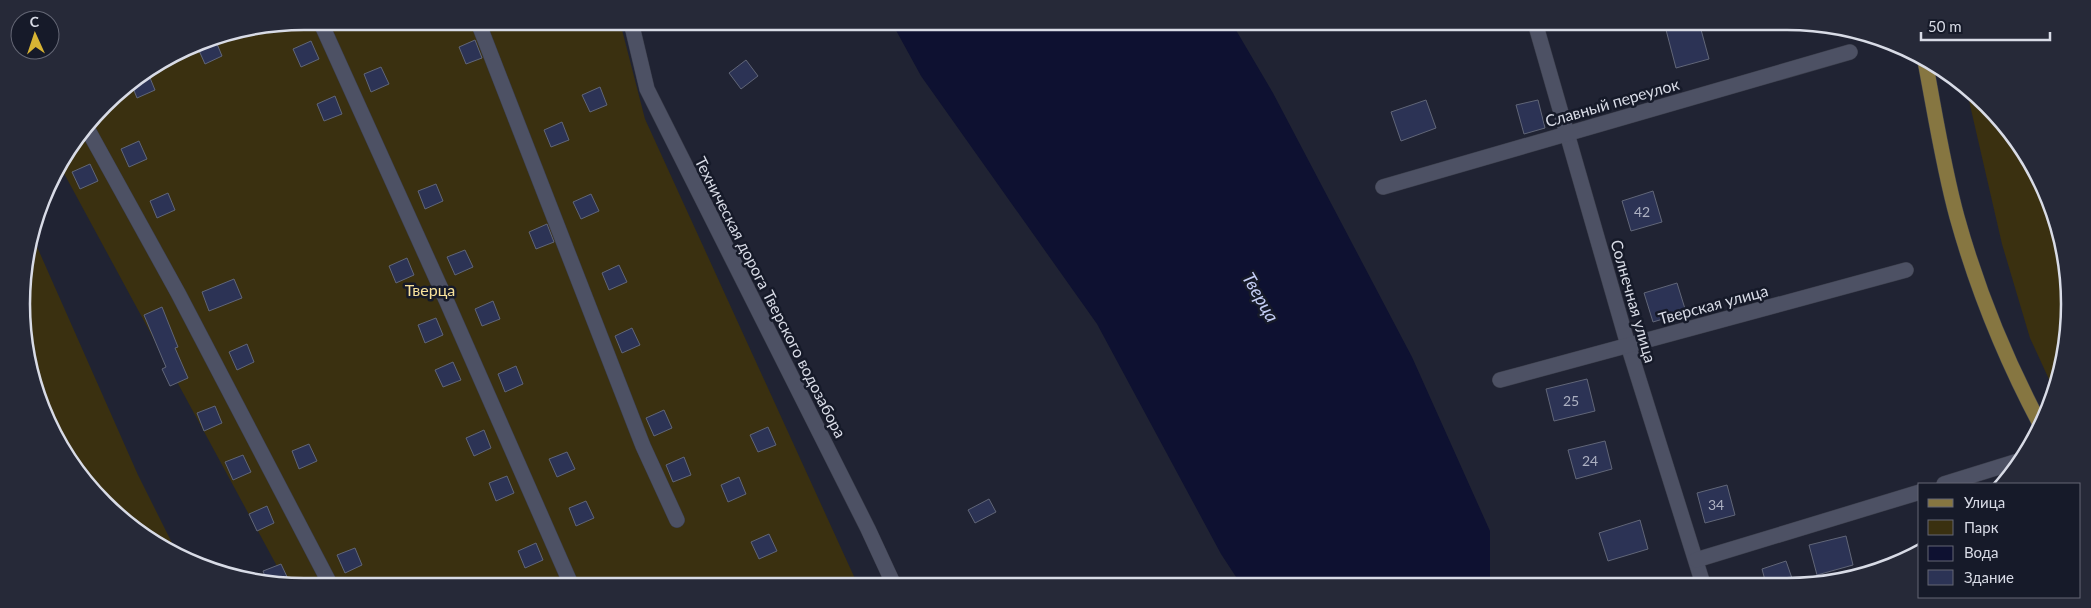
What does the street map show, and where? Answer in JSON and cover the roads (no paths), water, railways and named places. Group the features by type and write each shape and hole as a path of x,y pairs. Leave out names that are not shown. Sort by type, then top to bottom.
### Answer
{"main road":[{"path":"1926,68 1949,184 1971,264 2006,357 2036,417"}],"street":[{"path":"324,30 448,302 568,578"},
{"path":"481,30 643,446 678,520"},
{"name":"Техническая дорога Тверского водозабора","path":"633,30 647,89 891,578"},
{"name":"Солнечная улица","path":"1537,30 1628,346 1701,578"},
{"name":"Славный переулок","path":"1383,187 1850,52"},
{"path":"90,133 178,293 327,578"},
{"name":"Тверская улица","path":"1500,380 1906,270"},
{"path":"1947,483 2009,464"},
{"path":"1696,560 1918,493"}],"water":[{"name":"Тверца","path":"896,30 1236,30 1273,93 1412,357 1490,531 1490,578 1237,578 1221,554 1097,324 921,76"}]}
